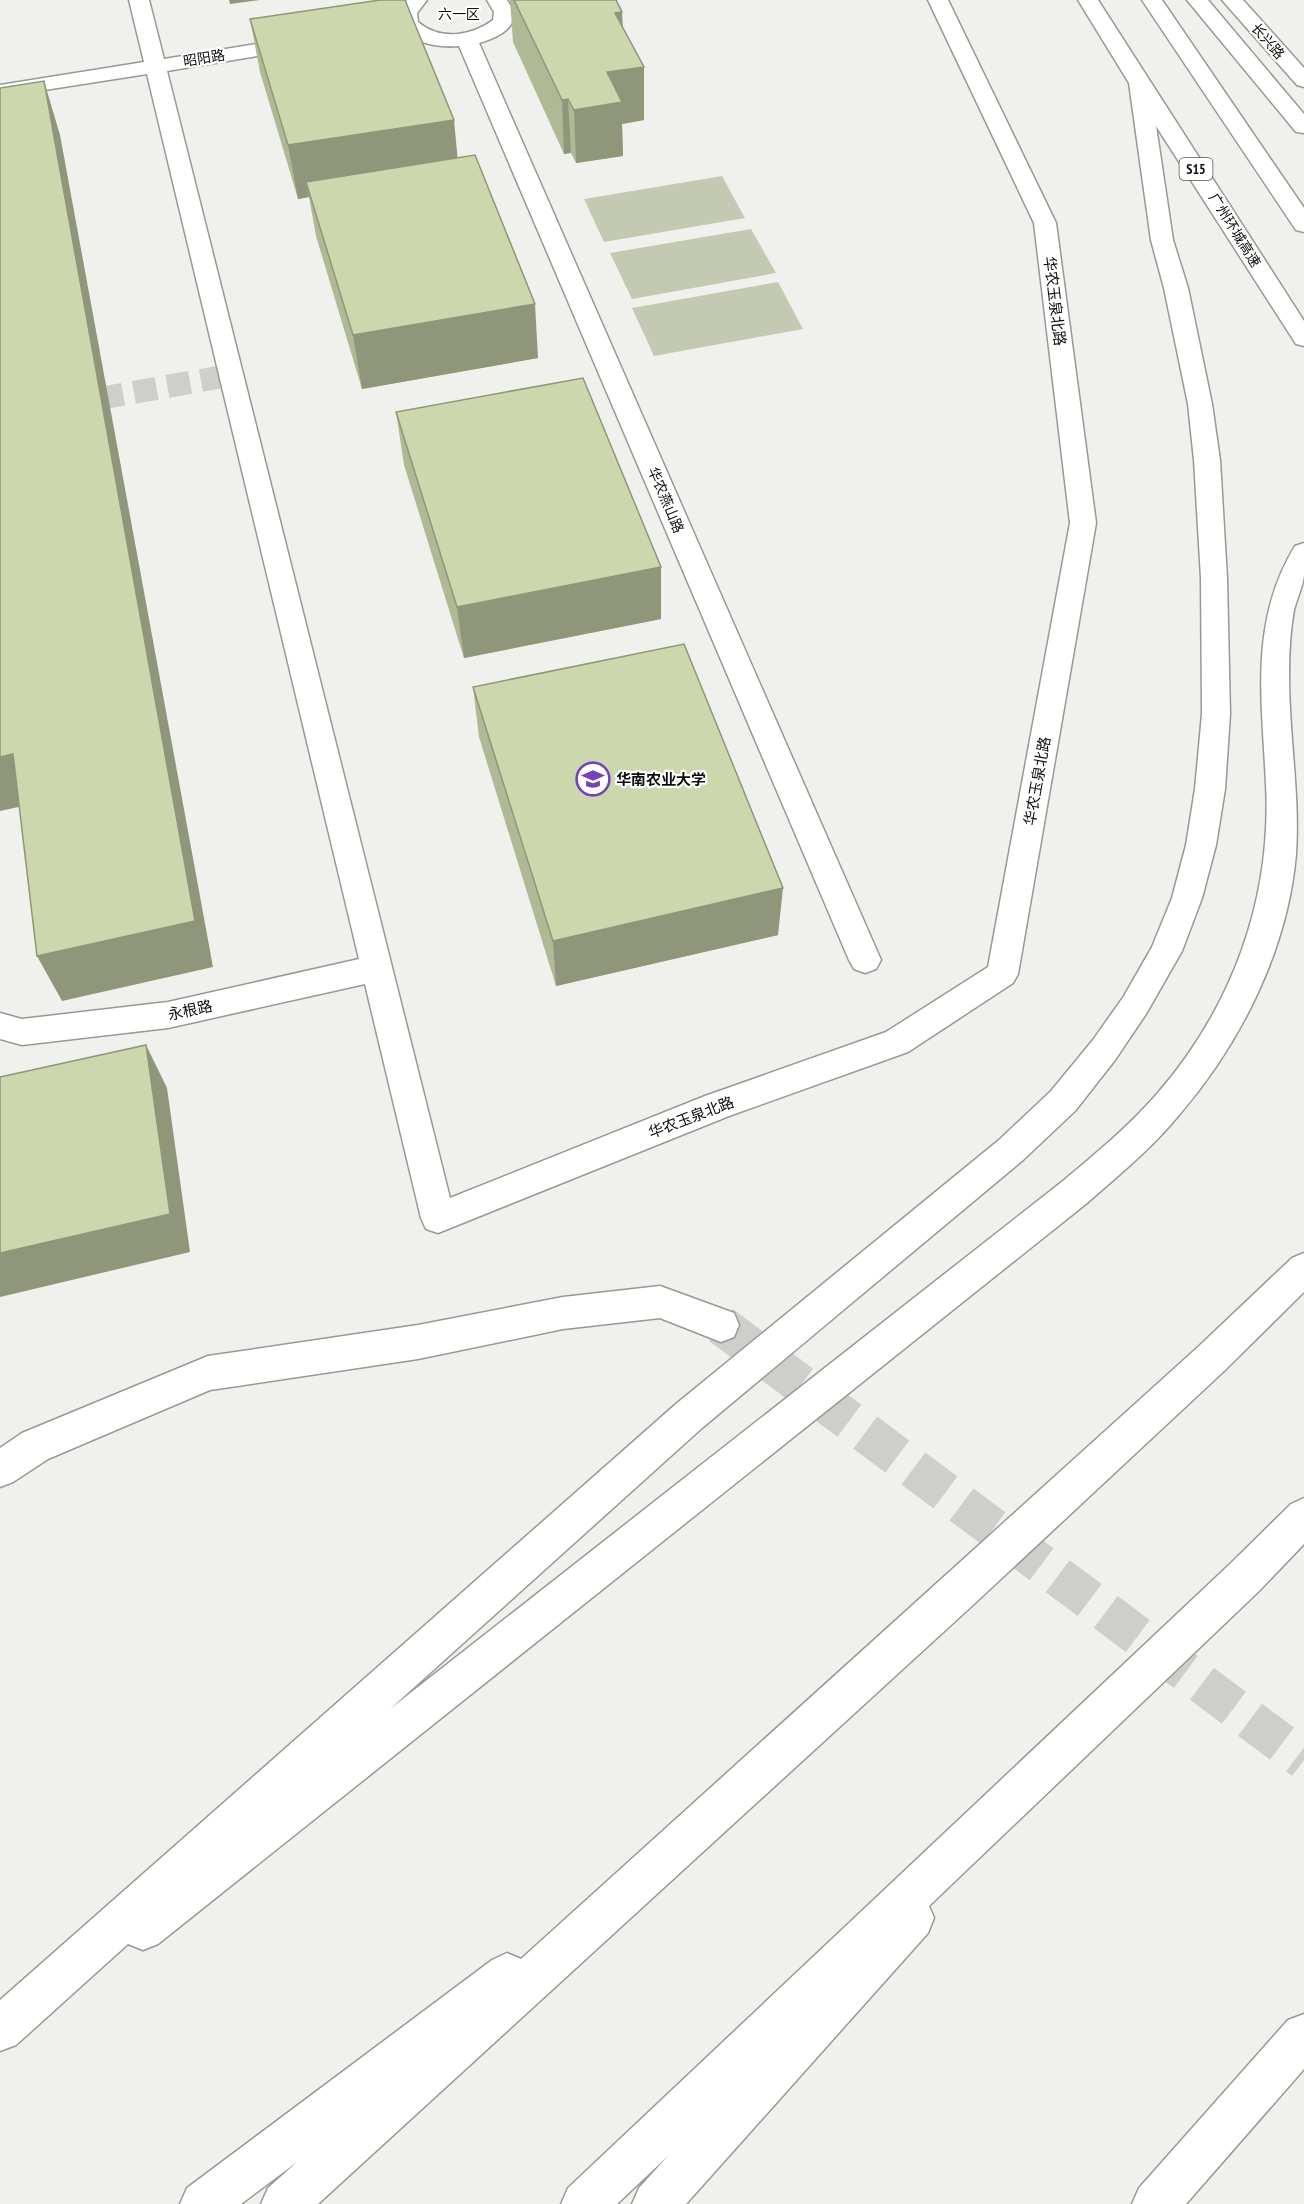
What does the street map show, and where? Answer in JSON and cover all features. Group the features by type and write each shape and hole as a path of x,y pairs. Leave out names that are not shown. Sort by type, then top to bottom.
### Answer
{"main road":[{"path":"139,0 377,968"},
{"path":"417,0 409,8 405,17 408,25 428,38 442,41 467,40 486,35 503,22 506,14 500,3 527,3"},
{"name":"华农玉泉北路","path":"377,968 438,1218 717,1106 897,1042 1002,974 1083,523 1045,223 938,0"},
{"name":"广州环城高速","path":"1088,0 1139,84 1304,339"},
{"path":"1152,0 1304,225"},
{"path":"1197,0 1304,128"},
{"name":"长兴路","path":"1232,0 1304,81"},
{"path":"385,29 408,25"},
{"name":"昭阳路","path":"0,91 316,40"},
{"name":"华农燕山路","path":"467,40 865,960"},
{"path":"0,2029 689,1416 1011,1150 1063,1101 1104,1050 1135,1005 1166,951 1187,898 1201,845 1210,789 1215,714 1214,578 1200,404 1180,309 1162,240 1139,84"},
{"path":"0,2043 1075,1192 1132,1142 1168,1106 1197,1070 1220,1034 1254,961 1272,908 1279,868 1282,817 1276,638 1289,579 1304,552"},
{"name":"永根路","path":"0,1026 22,1032 168,1015 377,968"},
{"path":"284,2204 1194,1375 1304,1269"},
{"path":"0,1469 35,1446 208,1373 418,1342 563,1313 660,1302 722,1325"},
{"path":"584,2204 1245,1577 1304,1517"},
{"path":"655,2204 1088,1724"},
{"path":"203,2204 667,1855"},
{"path":"1155,2204 1304,2036"}],"green space":[{"path":"722,176 745,218 604,242 584,199"},
{"path":"751,229 776,273 632,299 610,253"},
{"path":"778,282 803,329 654,356 632,308"}],"building":[{"path":"380,0 405,0 454,120 288,145 250,19"},
{"path":"514,0 616,0 622,12 615,13 644,67 607,72 622,102 574,110 568,99 562,100"},
{"path":"44,81 195,921 37,956 13,754 0,757 0,88"},
{"path":"475,155 535,304 353,335 306,182"},
{"path":"583,378 661,567 457,607 396,412"},
{"path":"684,644 783,888 553,941 473,687"},
{"path":"146,1045 170,1214 0,1253 0,1077"}],"tunnel":[{"path":"0,416 232,375"},
{"path":"721,1325 1304,1760"}],"place":[{"name":"华南农业大学","path":"593,779"}],"district":[{"name":"六一区","path":"459,14"}]}
